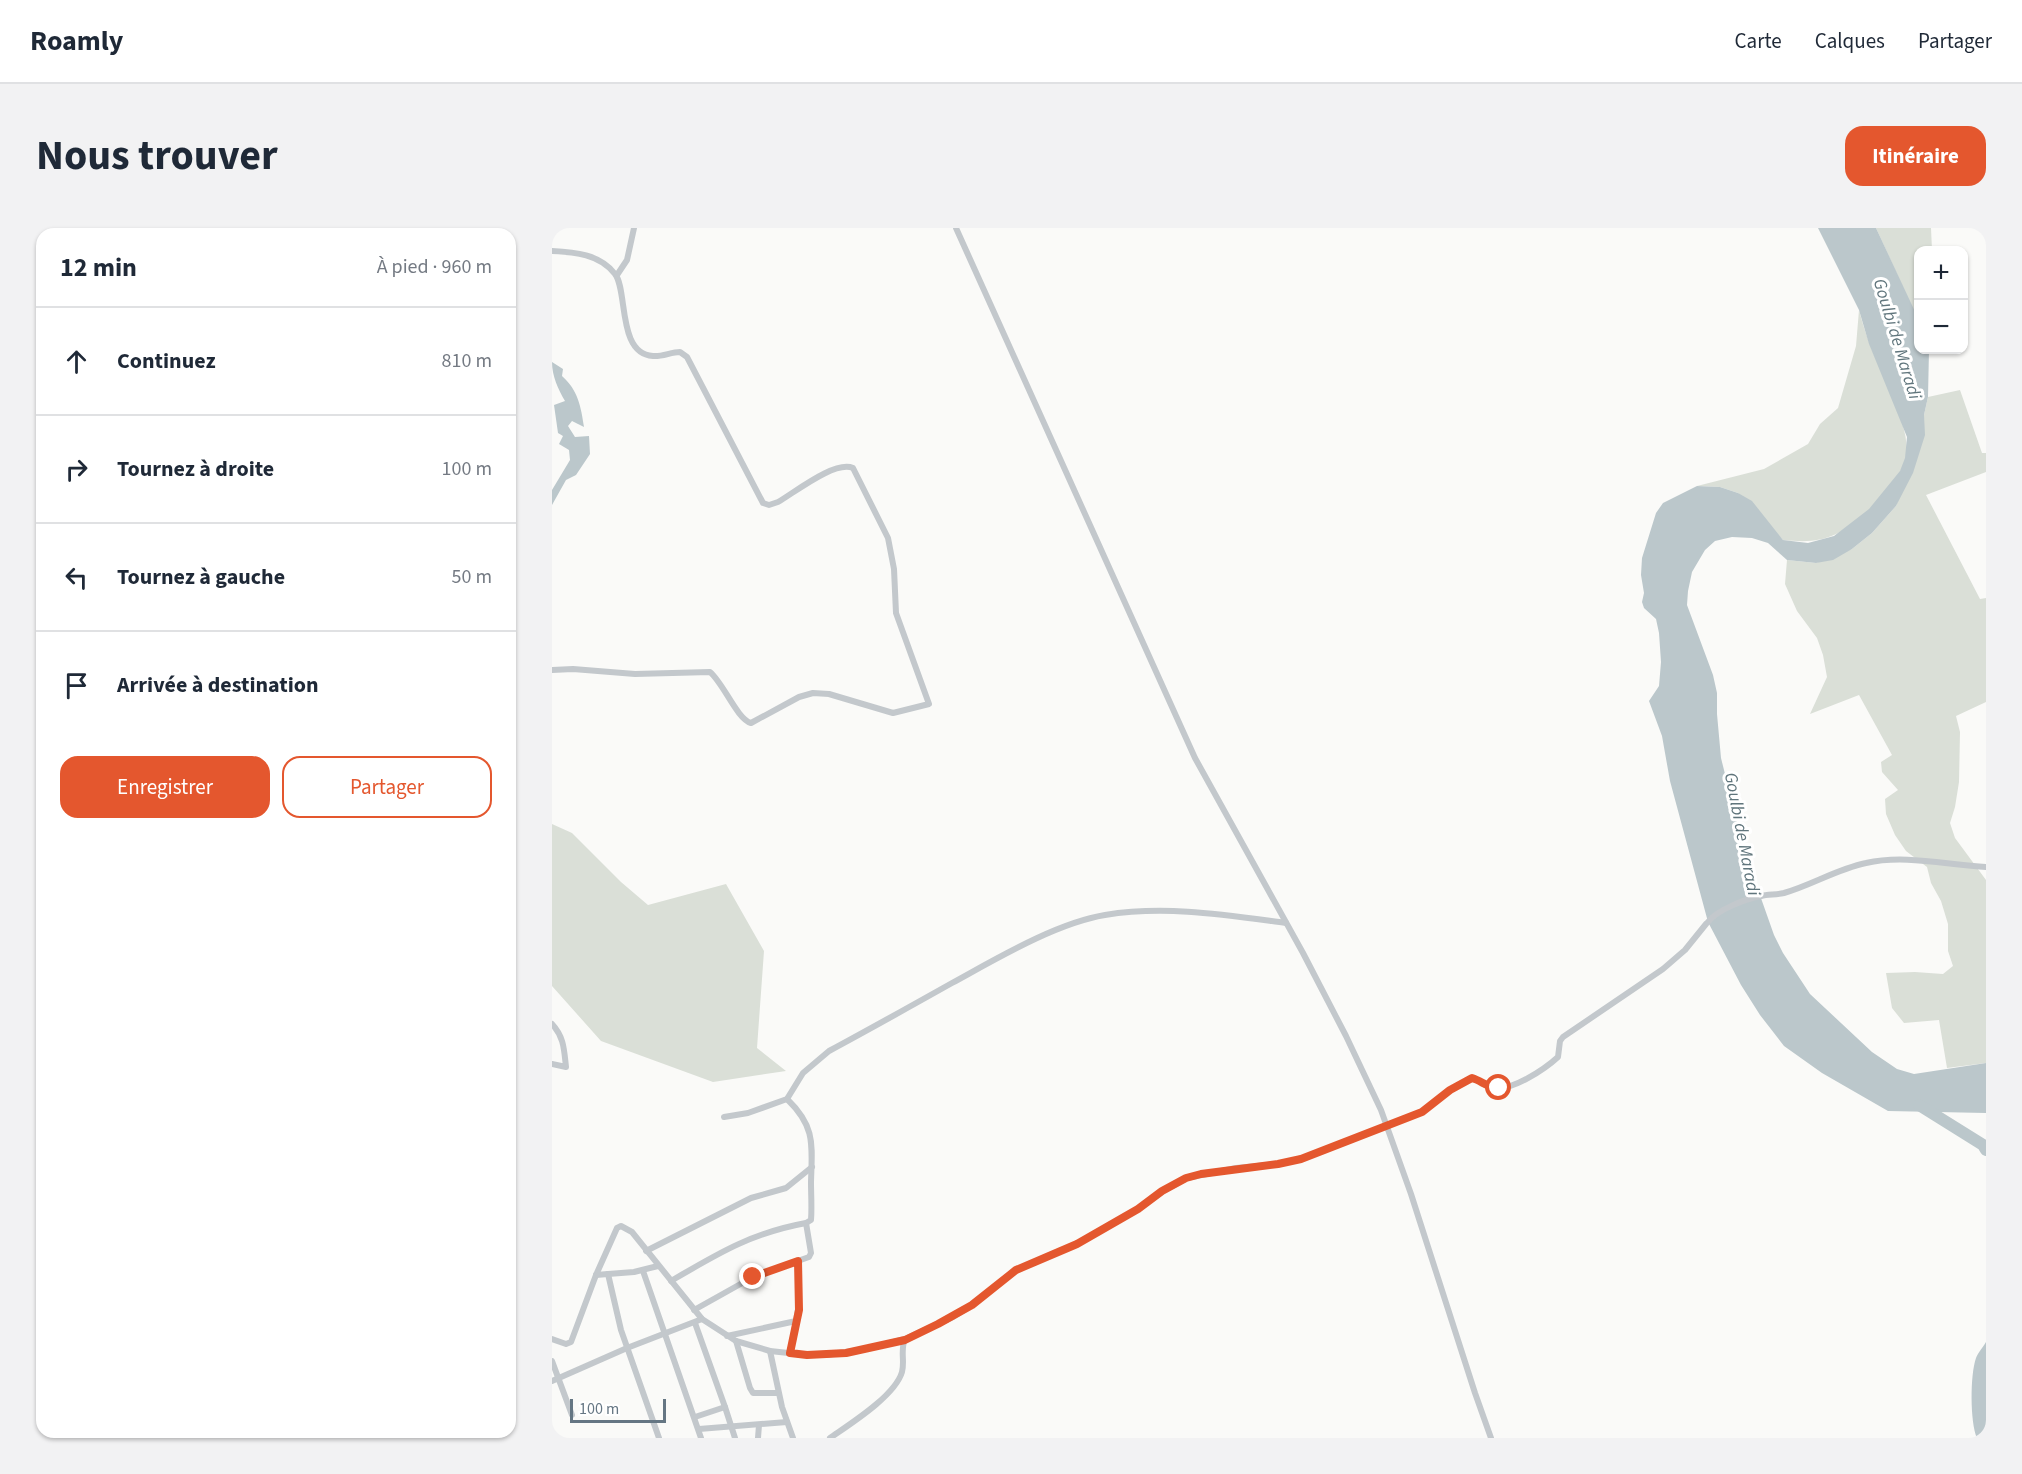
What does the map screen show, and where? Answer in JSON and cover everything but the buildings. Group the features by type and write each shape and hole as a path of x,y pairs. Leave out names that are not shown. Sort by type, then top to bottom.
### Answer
{"street":[{"path":"616,275 627,260 634,228"},
{"path":"956,228 1196,758 1346,1036 1387,1125 1491,1438"},
{"path":"552,251 588,256 616,275 625,322 633,342 640,351 655,357 680,352 690,360 715,413 763,503 769,505 778,502 829,471 847,466 853,468 888,538 894,577 896,613 929,704 893,713 829,694 813,693 799,696 749,723 742,719 726,692 710,672 635,674 573,669 552,670"},
{"path":"552,1339 566,1344 571,1342 596,1275 619,1226 627,1228 702,1319 736,1341 770,1351 807,1355 846,1353 905,1340 972,1305 1016,1270 1077,1244 1186,1178 1301,1159 1422,1112 1450,1090 1472,1078 1480,1080 1491,1088 1499,1088 1537,1073 1558,1057 1560,1041 1563,1037 1663,969 1685,950 1720,911 1760,896 1780,894 1802,887 1822,877 1867,863 1912,860 1986,867"},
{"path":"724,1117 748,1113 787,1099 803,1073 829,1051 1020,947 1085,920 1123,913 1186,911 1286,922"},
{"path":"552,1024 560,1032 564,1041 566,1067 552,1064"},
{"path":"671,1281 737,1243 772,1230 806,1223 811,1218 813,1146 808,1126 787,1099"},
{"path":"646,1251 751,1198 786,1188 812,1167"},
{"path":"694,1310 753,1277 809,1257 811,1254 806,1223"},
{"path":"790,1353 799,1303 798,1261"},
{"path":"596,1275 643,1270 658,1266"},
{"path":"643,1270 701,1438"},
{"path":"608,1274 612,1299 627,1348 659,1438"},
{"path":"555,1380 627,1348 702,1319"},
{"path":"728,1336 796,1321"},
{"path":"695,1323 735,1438"},
{"path":"830,1438 879,1401 899,1379 903,1370 905,1340"},
{"path":"736,1341 753,1393 778,1393"},
{"path":"770,1351 778,1393 793,1438"},
{"path":"552,1361 555,1380 572,1414"},
{"path":"695,1417 725,1407"},
{"path":"699,1429 787,1422"},
{"path":"758,1438 759,1425"}],"shaded area":[{"path":"1876,228 1931,228 1932,246 1914,246 1914,311"},
{"path":"1859,310 1870,345 1900,416 1907,445 1906,457 1900,472 1884,494 1866,513 1846,528 1837,534 1818,540 1783,540 1738,493 1720,487 1697,486 1764,469 1808,444 1820,424 1838,408 1856,346"},
{"path":"1960,390 1982,453 1986,453 1986,472 1926,495 1980,599 1986,598 1986,702 1956,716 1960,732 1959,782 1950,823 1955,838 1986,880 1986,1063 1947,1068 1939,1020 1904,1023 1892,1008 1886,973 1943,974 1953,966 1948,951 1948,924 1941,901 1931,883 1927,867 1906,851 1895,835 1886,814 1885,799 1898,790 1882,772 1881,762 1892,755 1859,695 1810,714 1827,677 1823,655 1817,638 1797,611 1785,584 1787,560 1816,563 1852,549 1872,533 1896,506 1924,435 1924,415 1928,397"},
{"path":"552,824 572,833 621,882 648,905 726,884 764,951 757,1048 786,1071 713,1082 601,1041 552,986"}],"water":[{"name":"Goulbi de Maradi","path":"1818,228 1876,228 1914,309 1914,354 1929,354 1928,397 1924,415 1925,435 1913,473 1896,506 1872,533 1833,560 1816,563 1787,560 1768,543 1752,538 1732,537 1715,541 1705,550 1692,572 1687,605 1713,675 1717,693 1721,758 1744,850 1774,935 1783,953 1810,994 1872,1052 1897,1069 1914,1074 1986,1063 1986,1113 1888,1111 1822,1073 1784,1046 1741,985 1708,922 1670,781 1662,736 1649,701 1659,686 1661,662 1656,619 1644,608 1642,602 1644,593 1641,575 1642,558 1656,513 1663,503 1697,486 1720,487 1752,501 1783,540 1808,543 1834,536 1869,509 1900,471 1905,458 1907,437 1869,344 1859,310"},
{"path":"552,362 563,369 562,376 572,387 578,399 584,427 572,421 568,426 575,437 589,436 590,454 576,475 566,480 552,505 552,490 570,460 569,450 559,444 563,436 558,433 554,405 565,401 556,382"},
{"path":"1986,1342 1986,1438 1977,1438 1972,1410 1973,1375 1976,1358"}],"waterway":[{"path":"1919,1105 1983,1145 1986,1150"}],"route":[{"path":"753,1277 798,1261 799,1310 790,1353 826,1355 896,1343 953,1317 1016,1270 1077,1244 1186,1178 1301,1159 1422,1112 1450,1090 1472,1078 1480,1080 1491,1088 1499,1088"}]}
